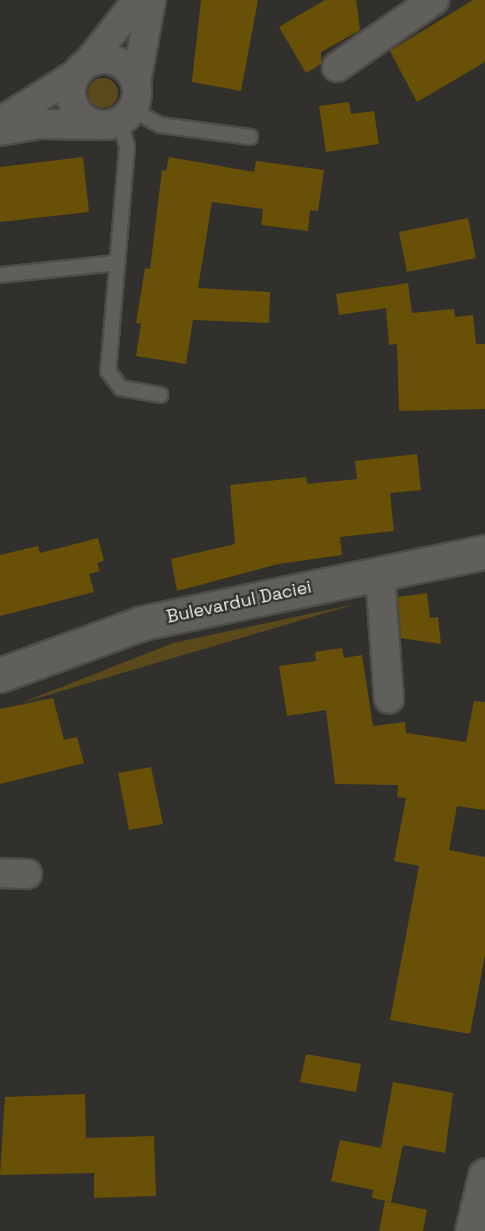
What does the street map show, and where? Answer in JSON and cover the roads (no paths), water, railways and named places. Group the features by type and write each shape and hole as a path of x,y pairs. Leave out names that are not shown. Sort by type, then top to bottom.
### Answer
{"street":[{"path":"0,122 82,69 138,0"},
{"path":"122,110 152,0"},
{"path":"337,67 434,0"},
{"path":"82,69 116,62 122,110"},
{"path":"82,69 72,103 82,117 122,110"},
{"path":"0,131 122,110"},
{"name":"Bulevardul Daciei","path":"0,675 142,623 485,552"},
{"path":"380,573 389,699"},
{"path":"472,1231 485,1176"}],"lane":[{"path":"160,395 121,388 108,371 128,147 122,110 160,124 250,137"},
{"path":"0,275 116,263"}]}
